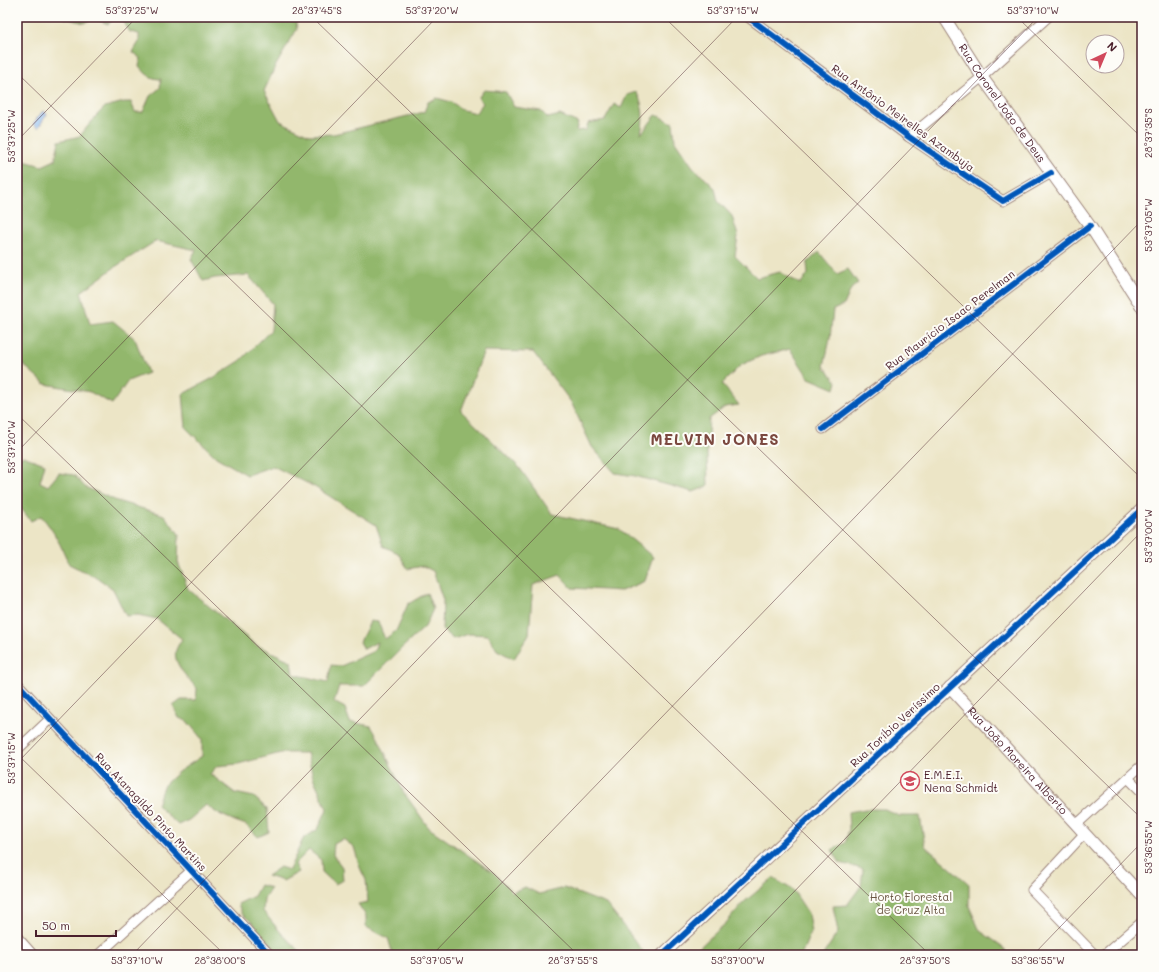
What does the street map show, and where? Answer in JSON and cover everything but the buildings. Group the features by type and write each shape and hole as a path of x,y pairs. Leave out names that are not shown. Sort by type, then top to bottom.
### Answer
{"street":[{"name":"Rua Antônio Meirelles Azambuja","path":"748,17 909,136 1003,201 1051,173"},
{"name":"Rua Coronel João de Deus","path":"944,17 982,77 1090,226 1142,308"},
{"path":"909,136 982,77 1048,17"},
{"name":"Rua Maurício Isaac Perelman","path":"823,429 1090,226"},
{"name":"Rua Toríbio Veríssimo","path":"662,955 1142,509"},
{"name":"Rua Atanagildo Pinto Martins","path":"17,683 270,955"},
{"name":"Rua João Moreira Alberto","path":"950,687 1142,896"},
{"path":"17,750 50,719"},
{"path":"1076,825 1142,765"},
{"path":"1128,778 1142,792"},
{"path":"1084,834 1032,890 1095,955"},
{"path":"98,955 192,870"},
{"path":"1104,955 1142,922"},
{"path":"17,937 33,955"}],"green space":[{"path":"64,17 117,17 108,24 93,18 85,23"},
{"path":"117,17 295,17 297,29 275,67 264,91 280,121 309,135 334,134 424,112 428,102 437,98 451,102 463,110 476,113 483,103 478,98 484,90 506,92 514,107 541,111 548,118 560,115 578,123 576,131 586,130 588,123 605,120 614,104 621,108 627,95 636,92 641,101 643,112 641,134 656,115 673,123 675,141 693,167 715,188 718,201 732,216 738,236 735,256 757,278 780,272 800,284 808,274 807,263 819,252 837,274 848,269 858,283 851,289 844,305 833,310 830,339 824,366 837,382 835,389 809,378 790,349 761,356 741,365 722,384 739,405 725,407 709,419 707,452 708,486 693,492 635,476 615,473 592,447 571,402 533,352 484,351 461,411 519,467 552,514 619,529 653,557 645,581 621,591 572,588 560,575 533,585 529,634 514,659 497,650 488,635 469,634 453,639 442,630 443,600 433,571 423,566 408,569 398,553 383,546 376,525 313,486 273,466 247,475 216,457 186,428 183,394 240,361 271,330 273,304 248,275 215,278 203,281 191,259 196,250 156,241 115,267 81,292 90,324 113,321 135,339 148,373 128,381 112,404 90,392 45,384 17,359 17,159 42,166 55,160 59,141 80,136 105,107 124,102 131,102 135,112 143,112 150,96 160,88 161,79 151,77 146,74 139,66 141,58 133,52 139,42 139,34 130,32 122,19"},
{"path":"23,456 45,464 40,482 48,486 59,473 74,475 85,487 117,501 164,515 179,534 178,562 188,589 256,645 291,661 293,674 328,682 331,665 341,666 374,651 377,642 364,649 360,642 370,621 378,622 385,639 396,631 408,604 427,593 433,609 425,627 364,686 339,686 334,702 345,708 350,722 371,726 404,793 429,828 494,873 512,892 525,887 539,894 564,888 606,904 646,955 393,955 388,938 366,927 366,916 358,904 368,902 366,880 360,868 354,847 343,839 334,844 333,855 342,867 343,880 335,884 322,872 321,860 309,850 295,864 299,872 283,881 267,876 280,867 289,870 303,839 318,829 327,809 313,777 307,753 281,753 238,764 217,766 210,774 235,793 254,797 267,809 269,832 258,837 246,825 217,813 206,805 189,820 178,825 157,805 163,786 178,772 202,756 202,739 187,721 179,718 173,706 181,700 196,700 197,688 182,671 176,660 176,650 182,639 157,619 138,615 126,616 113,589 99,579 69,564 46,521 41,516 31,521 19,506 20,502 17,501 17,460"},
{"name":"Horto Florestal de Cruz Alta","path":"866,809 885,809 899,816 920,816 925,846 969,884 969,906 980,931 1002,946 1009,955 823,955 838,932 833,906 847,905 861,886 863,869 840,863 832,850 845,843 849,829 848,812"},
{"path":"773,878 793,890 808,913 811,932 801,955 691,955 726,923 743,903"},
{"path":"260,885 271,888 264,899 263,911 282,934 304,955 280,955 269,942 260,938 254,924 242,914 238,904 254,896"}],"water":[{"path":"43,111 47,114 38,128 33,124"}],"cycle path":[{"path":"748,17 909,137 1003,201 1051,173"},
{"path":"823,429 1090,226"},
{"path":"662,955 1142,509"},
{"path":"17,683 270,955"}],"place":[{"name":"E.M.E.I. Nena Schmidt","path":"910,781"}],"district":[{"name":"MELVIN JONES","path":"715,440"}]}
